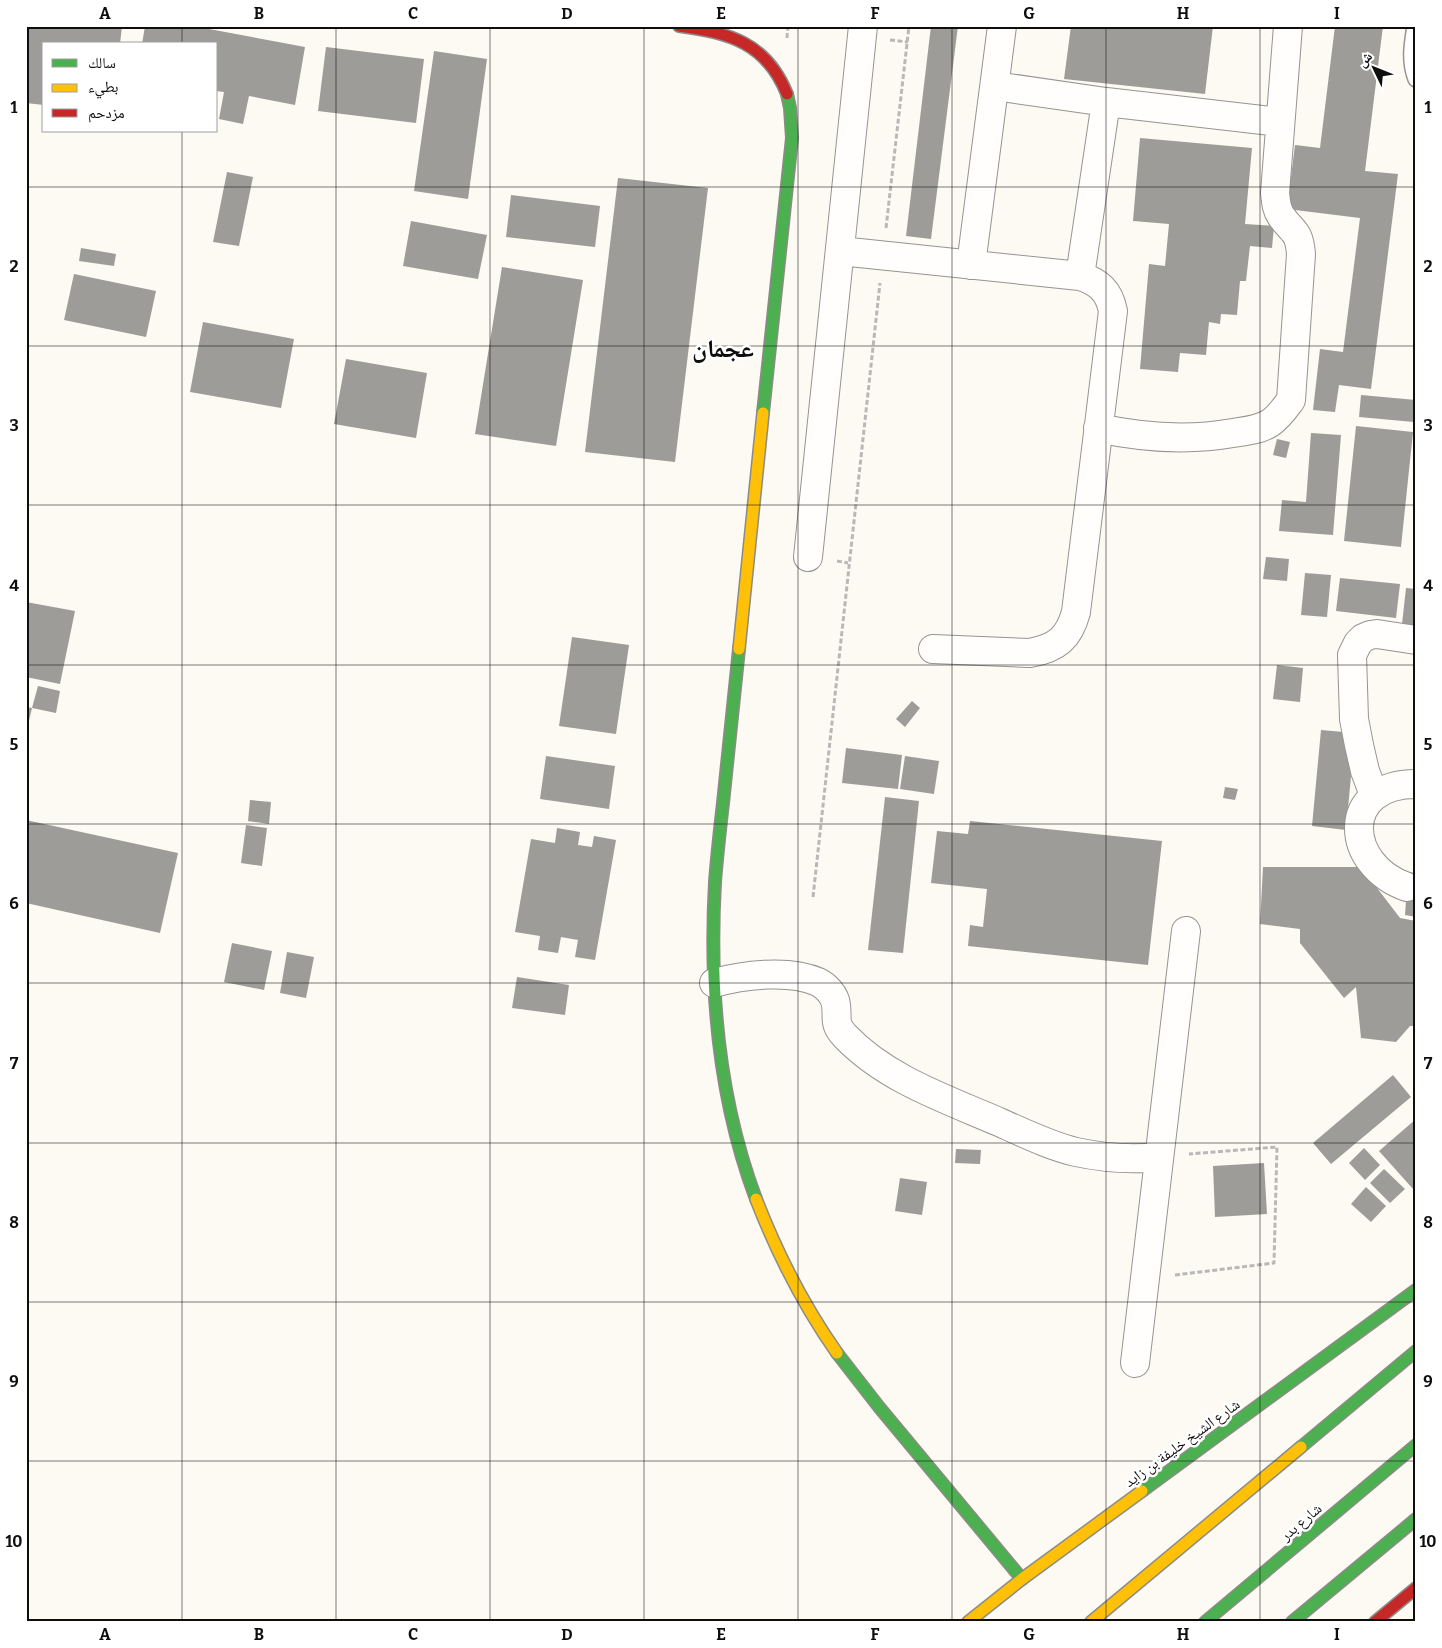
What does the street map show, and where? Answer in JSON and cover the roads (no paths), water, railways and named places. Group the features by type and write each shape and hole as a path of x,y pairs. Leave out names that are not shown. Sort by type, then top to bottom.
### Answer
{"street":[{"path":"679,26 700,28 722,34 742,41 760,54 783,83 793,119 715,881 714,983 724,1084 736,1136 752,1187 772,1237 795,1285 822,1331 853,1375 1022,1579"},
{"path":"808,557 863,26"},
{"path":"971,264 1002,26"},
{"path":"1098,428 1156,438 1213,436 1257,429 1271,422 1291,400 1301,254 1299,237 1280,215 1275,193 1288,26"},
{"path":"995,86 1106,102 1280,122"},
{"path":"1080,276 1106,102"},
{"path":"840,251 1080,276 1099,284 1111,301 1112,311 1073,624 1066,636 1056,645 1030,653 933,649"},
{"path":"1374,796 1361,754 1354,719 1352,655 1358,643 1370,635 1376,634 1416,640"},
{"path":"1407,887 1396,884 1370,862 1360,840 1358,828 1360,816 1374,796 1387,788 1400,784 1416,784"},
{"path":"1135,1363 1186,931"},
{"path":"714,983 738,977 762,975 786,976 819,983 827,988 833,996 836,1004 835,1015 837,1025 844,1035 869,1057 896,1075 925,1090 1044,1142 1074,1152 1105,1157 1137,1159 1159,1157"},
{"name":"شارع الشيخ خليفة بن زايد","path":"968,1622 1022,1579 1416,1290"},
{"path":"1091,1622 1416,1351"},
{"name":"شارع بدر","path":"1205,1622 1416,1445"},
{"path":"1292,1622 1416,1519"},
{"path":"1375,1622 1416,1588"}],"lane":[{"path":"1415,26 1410,57 1412,71 1416,79"}],"district":[{"name":"عجمان","path":"723,349"}]}
